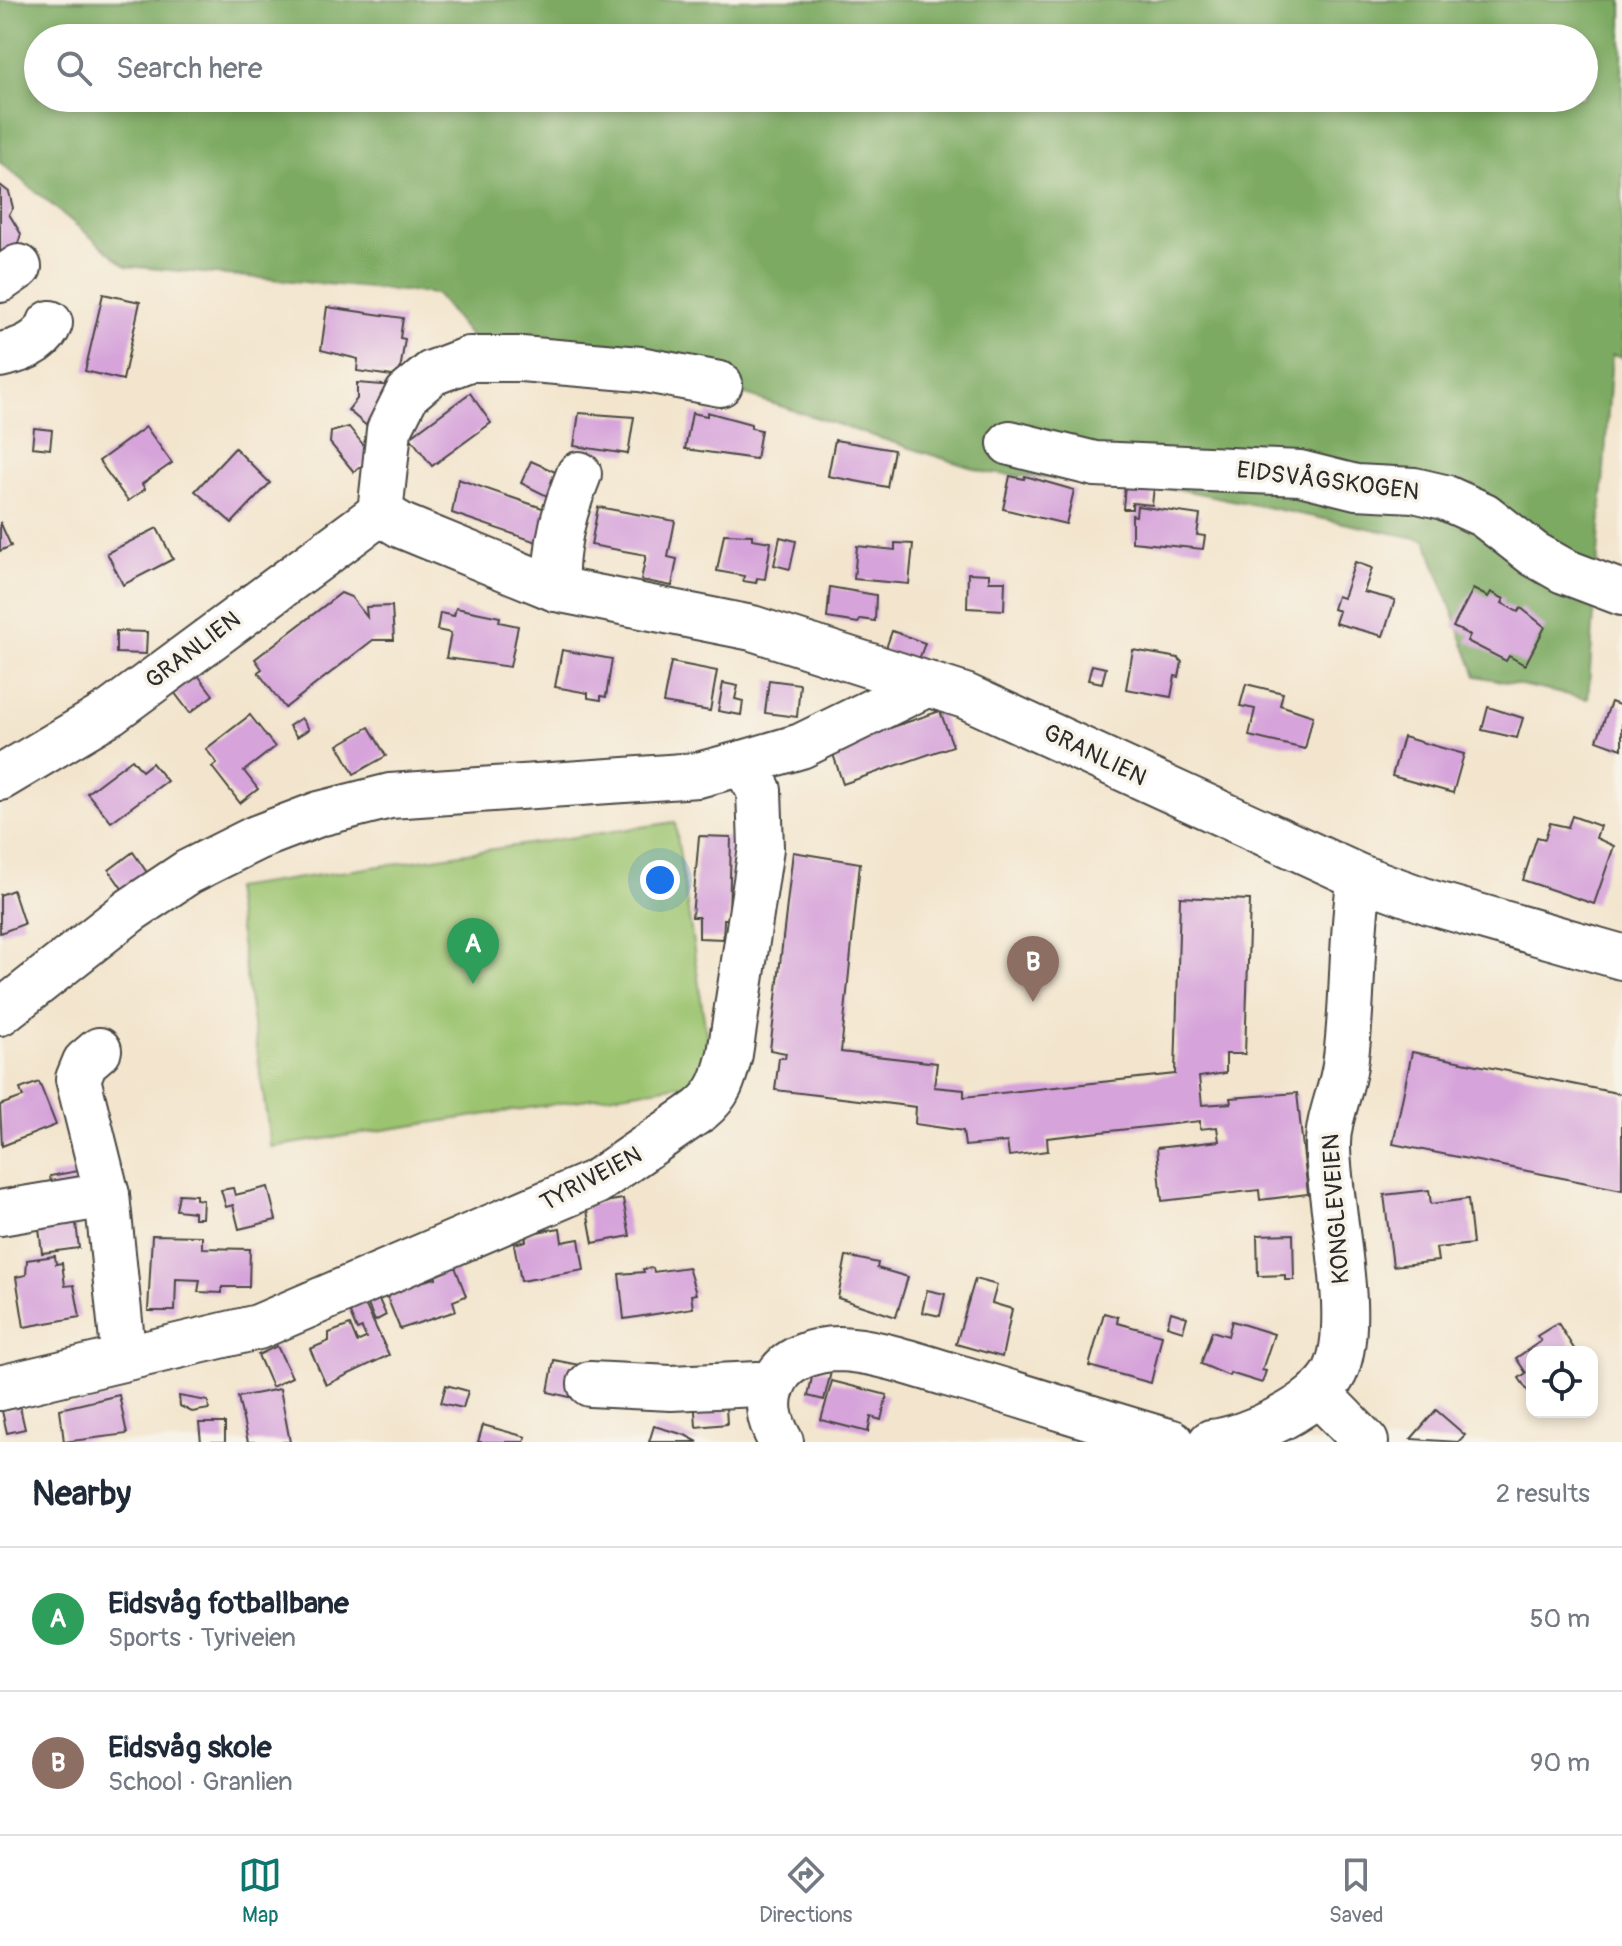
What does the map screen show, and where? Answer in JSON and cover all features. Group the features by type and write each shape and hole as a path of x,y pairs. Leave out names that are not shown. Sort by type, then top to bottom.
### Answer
{"street":[{"path":"0,355 42,337 50,323"},
{"path":"380,513 389,430 407,394 432,373 469,359 521,359 640,369 720,384"},
{"name":"EIDSVÅGSKOGEN","path":"1010,443 1095,464 1300,473 1356,487 1414,490 1444,497 1484,515 1534,554 1564,571 1622,593"},
{"path":"556,589 555,566 560,540 579,474"},
{"name":"GRANLIEN","path":"0,778 111,712 380,513 402,526 556,589 752,628 1005,711 1238,824 1360,877 1429,902 1622,957"},
{"path":"0,1013 131,910 188,872 256,838 319,814 390,796 698,775 801,746 928,684"},
{"name":"TYRIVEIEN","path":"0,1388 62,1376 131,1355 217,1339 258,1327 479,1235 596,1182 647,1150 714,1099 723,1082 730,1054 761,848 759,790 743,763"},
{"name":"KONGLEVEIEN","path":"1211,1442 1262,1426 1318,1393 1333,1375 1343,1339 1328,1147 1332,1110 1345,1067 1352,921 1360,877"},
{"path":"99,1050 85,1062 78,1079 107,1195 122,1341 125,1352 131,1355"},
{"path":"0,1213 107,1195"},
{"path":"781,1442 768,1413 772,1388 778,1375 794,1360 824,1350 841,1349 917,1365 1172,1442"},
{"path":"590,1384 671,1388 741,1384 772,1388"},
{"path":"1318,1393 1366,1442"}],"green space":[{"path":"0,0 1622,0 1622,358 1612,355 1588,699 1476,676 1426,540 1178,489 988,473 662,368 498,371 436,294 126,266 0,162"},
{"path":"675,822 713,1080 271,1147 233,888"}],"building":[{"path":"0,185 9,192 13,208 9,214 21,234 17,247 0,258"},
{"path":"103,294 140,302 123,380 85,371"},
{"path":"327,307 403,318 400,338 405,339 399,377 357,371 358,359 321,350"},
{"path":"357,383 396,386 368,427 348,410 357,399"},
{"path":"470,393 491,423 432,466 410,437"},
{"path":"707,412 751,424 751,428 761,430 756,459 685,449 692,413 707,416"},
{"path":"579,413 634,417 628,454 574,446"},
{"path":"146,427 172,463 142,484 145,489 128,501 99,461"},
{"path":"349,427 373,457 354,472 330,443 331,432"},
{"path":"34,428 52,430 50,449 32,447"},
{"path":"835,440 894,450 887,487 828,476"},
{"path":"235,448 270,483 232,523 195,491"},
{"path":"531,461 562,475 551,498 521,483"},
{"path":"1010,476 1024,479 1025,476 1074,490 1066,524 1003,509"},
{"path":"458,479 551,511 545,545 452,513"},
{"path":"1125,484 1154,487 1152,505 1132,503 1132,509 1123,509"},
{"path":"1137,506 1200,515 1197,535 1205,536 1203,549 1132,542 1132,515 1136,516"},
{"path":"598,507 675,521 668,557 677,559 672,586 641,580 646,555 591,545"},
{"path":"0,522 11,546 0,551"},
{"path":"157,528 173,559 123,585 107,553"},
{"path":"724,534 752,535 752,539 771,542 765,579 757,578 756,583 743,581 744,576 717,571"},
{"path":"780,537 796,541 790,569 774,565"},
{"path":"895,543 913,544 909,584 854,579 857,546 895,550"},
{"path":"1355,562 1372,568 1364,592 1395,600 1383,636 1335,623 1339,611 1333,609 1337,596 1343,598"},
{"path":"968,573 989,574 989,581 1005,581 1004,610 967,608"},
{"path":"830,587 876,595 875,621 861,619 858,623 827,618"},
{"path":"1473,589 1488,597 1491,592 1504,599 1502,603 1518,612 1521,608 1545,627 1525,665 1509,656 1506,661 1467,641 1470,635 1453,627"},
{"path":"341,593 351,597 367,617 366,607 392,606 394,640 373,640 285,708 258,672 262,669 255,659"},
{"path":"456,608 500,617 499,622 518,626 510,667 446,658 451,633 437,630 440,613 454,616"},
{"path":"116,631 147,632 146,654 116,653"},
{"path":"892,631 925,643 918,662 885,651"},
{"path":"562,650 612,659 606,697 601,696 601,700 588,698 588,693 555,687"},
{"path":"1133,650 1178,658 1182,662 1179,677 1175,676 1171,697 1126,689"},
{"path":"671,662 717,671 710,711 663,703"},
{"path":"1092,665 1106,668 1102,683 1088,680"},
{"path":"194,670 213,695 190,713 171,688"},
{"path":"769,680 800,684 797,717 765,713"},
{"path":"723,683 738,686 735,699 743,701 741,715 718,711"},
{"path":"1246,684 1283,693 1280,705 1313,716 1305,749 1249,736 1255,709 1240,706"},
{"path":"1611,702 1622,706 1622,749 1597,740"},
{"path":"1488,707 1523,718 1517,738 1482,730"},
{"path":"940,711 953,746 843,784 831,748"},
{"path":"250,715 275,747 244,771 258,789 240,803 212,767 217,763 206,749"},
{"path":"301,718 309,729 297,737 289,726"},
{"path":"369,727 386,756 354,774 338,745"},
{"path":"1403,737 1464,754 1453,793 1392,776"},
{"path":"132,759 142,771 152,763 167,781 111,822 87,793"},
{"path":"1572,816 1600,826 1596,838 1614,846 1594,904 1523,880 1537,837 1545,839 1550,823 1568,827"},
{"path":"699,836 731,837 729,919 724,919 723,939 699,938 699,917 692,917"},
{"path":"133,852 150,877 126,894 109,870"},
{"path":"793,852 860,863 841,1052 937,1063 934,1087 964,1090 964,1097 1175,1074 1180,897 1250,900 1245,1054 1226,1054 1226,1073 1199,1077 1202,1105 1231,1103 1230,1098 1297,1093 1308,1194 1260,1200 1259,1190 1162,1201 1157,1148 1219,1141 1217,1127 1200,1129 1200,1121 1047,1138 1048,1151 1009,1156 1007,1142 965,1146 963,1131 915,1124 916,1107 775,1090 779,1058 785,1058 786,1053 770,1050"},
{"path":"13,890 24,924 0,933 0,895"},
{"path":"1412,1052 1622,1094 1622,1190 1393,1144"},
{"path":"39,1082 56,1125 2,1146 0,1105 23,1097 20,1089"},
{"path":"84,1170 88,1192 54,1199 50,1176"},
{"path":"268,1187 276,1220 239,1229 233,1205 226,1207 221,1190 233,1188 235,1195"},
{"path":"1429,1190 1431,1204 1468,1199 1473,1244 1436,1248 1438,1261 1393,1266 1384,1195"},
{"path":"179,1194 196,1195 196,1199 203,1200 202,1218 194,1218 194,1212 176,1210"},
{"path":"623,1199 630,1236 593,1243 586,1205"},
{"path":"75,1215 79,1248 42,1253 38,1220"},
{"path":"560,1228 562,1242 579,1239 584,1270 521,1281 514,1244 526,1241 525,1234"},
{"path":"1293,1234 1294,1280 1285,1280 1285,1275 1258,1276 1257,1235"},
{"path":"152,1235 202,1236 202,1248 250,1249 249,1287 222,1287 222,1293 198,1292 200,1280 176,1279 175,1311 148,1311"},
{"path":"55,1256 56,1264 62,1263 65,1286 74,1285 80,1317 24,1327 16,1277 26,1275 27,1260"},
{"path":"846,1256 878,1263 877,1268 908,1277 896,1317 838,1298"},
{"path":"454,1264 466,1296 453,1301 456,1311 400,1329 387,1297 412,1284 436,1278 434,1271"},
{"path":"688,1267 696,1294 691,1295 693,1308 624,1319 619,1274 644,1272 643,1269 653,1268 654,1272"},
{"path":"975,1279 997,1285 992,1303 1012,1309 1002,1357 956,1344"},
{"path":"927,1290 945,1294 940,1316 922,1312"},
{"path":"376,1293 386,1315 375,1321 365,1298"},
{"path":"363,1300 389,1355 326,1385 310,1349 329,1341 329,1333 350,1325 357,1342 366,1338 362,1328 357,1330 347,1306"},
{"path":"1171,1312 1187,1317 1183,1331 1167,1326"},
{"path":"1104,1313 1118,1317 1117,1323 1162,1335 1151,1383 1089,1366"},
{"path":"1232,1321 1274,1334 1262,1370 1266,1371 1262,1383 1230,1373 1229,1376 1201,1364 1212,1331 1228,1336"},
{"path":"1558,1323 1572,1346 1534,1346 1541,1341 1537,1336"},
{"path":"277,1346 292,1377 272,1387 258,1355"},
{"path":"1526,1351 1526,1373 1516,1358"},
{"path":"554,1360 584,1366 578,1399 548,1392"},
{"path":"814,1368 831,1372 824,1400 808,1396"},
{"path":"1526,1373 1526,1388 1519,1378"},
{"path":"832,1381 887,1395 881,1420 871,1417 868,1432 821,1420"},
{"path":"446,1385 468,1391 463,1408 441,1403"},
{"path":"280,1389 290,1442 248,1442 238,1397"},
{"path":"725,1392 727,1424 696,1427 694,1395"},
{"path":"119,1395 127,1434 64,1442 60,1409"},
{"path":"179,1396 208,1401 209,1409 192,1412 180,1406"},
{"path":"20,1407 25,1429 7,1433 2,1411"},
{"path":"1436,1410 1465,1435 1458,1442 1411,1439"},
{"path":"199,1423 225,1423 225,1442 201,1442"},
{"path":"483,1425 526,1437 524,1442 478,1442"},
{"path":"654,1426 685,1435 698,1442 649,1442"}],"place":[{"name":"Eidsvåg fotballbane","path":"473,984"},
{"name":"Eidsvåg skole","path":"1033,1002"}]}
